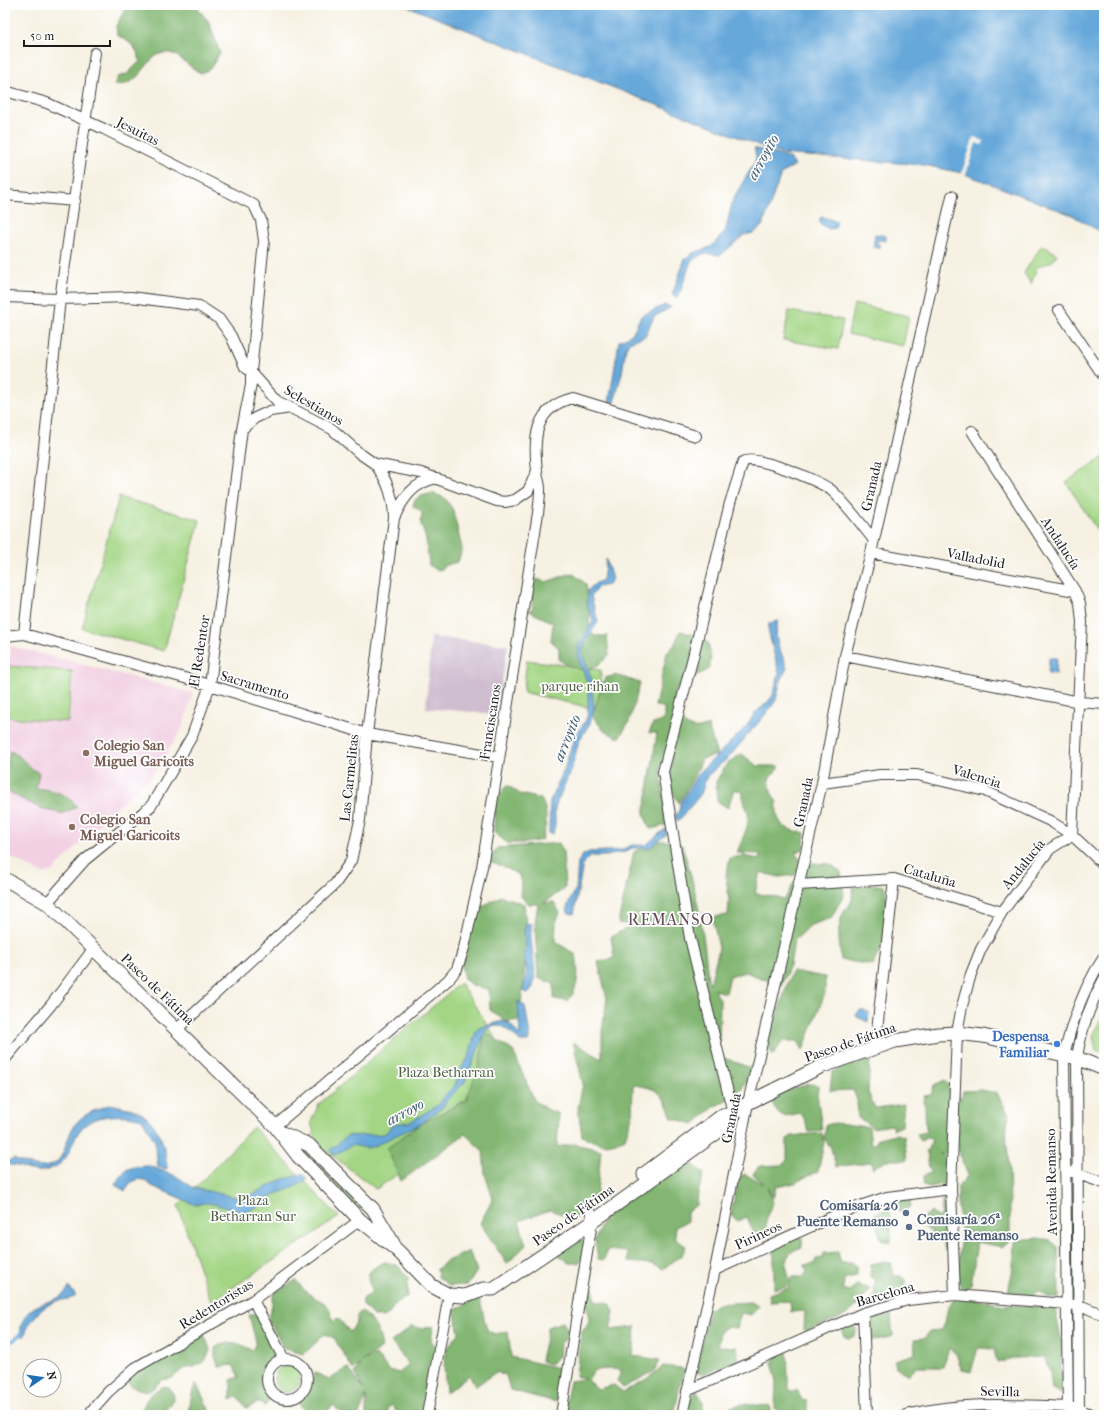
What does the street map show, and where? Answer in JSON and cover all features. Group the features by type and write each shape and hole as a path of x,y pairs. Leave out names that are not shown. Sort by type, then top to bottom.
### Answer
{"street":[{"path":"24,634 60,299 95,53"},
{"name":"Jesuitas","path":"5,91 47,103 254,205 261,220 264,241 251,372"},
{"path":"5,195 75,201"},
{"name":"Granada","path":"682,1415 715,1270 748,1103 822,783 845,656 871,553 952,196"},
{"name":"Selestianos","path":"5,297 60,299 131,298 199,306 219,319 231,336 245,367 277,401 332,429 359,454 375,464 437,478 497,501 528,498 535,503 538,513"},
{"path":"1060,310 1104,377"},
{"name":"El Redentor","path":"47,903 85,860 151,806 192,736 210,685 242,429 251,372"},
{"path":"515,500 528,491 533,483 536,471 536,439 539,422 545,413 564,401 573,398 696,436"},
{"path":"242,429 255,418 270,411 291,408"},
{"name":"Andalucía","path":"955,1295 951,1189 957,1033 962,1006 971,974 981,949 1002,912 1050,849 1072,835 1080,702 1082,622 1080,603 1075,591 972,431"},
{"path":"732,1114 690,938 663,772 694,657 730,503 743,462 749,459 763,462 820,484 838,497 873,539"},
{"path":"375,464 388,484 393,499 394,518"},
{"name":"Franciscanos","path":"278,1130 454,975 464,948 471,922 482,867 538,513 540,488 536,471"},
{"name":"Las Carmelitas","path":"176,1030 256,958 343,875 351,861 360,820 367,734 394,518 402,501 410,492 420,483 437,478"},
{"name":"Valladolid","path":"871,553 1075,591"},
{"name":"Sacramento","path":"5,636 24,634 210,685 367,734 499,757"},
{"path":"845,656 1080,702 1104,704"},
{"name":"Valencia","path":"822,783 880,775 924,777 985,791 1031,812 1072,835 1104,865"},
{"name":"Paseo de Fátima","path":"5,879 47,903 278,1130 298,1156 360,1220 398,1251 432,1286 449,1295 464,1296 483,1289 493,1289 592,1218 729,1124 732,1114 748,1103 820,1067 895,1041 957,1033 983,1036 1070,1057 1104,1069"},
{"path":"875,1048 894,879"},
{"name":"Cataluña","path":"799,885 894,879 1002,912"},
{"path":"5,1059 51,1005 94,948"},
{"name":"Avenida Remanso","path":"1079,1412 1077,1173 1069,1032 1080,1001 1093,973 1104,957"},
{"name":"Avenida Remanso","path":"1068,1411 1065,1169 1070,1057 1080,1036 1088,1012 1104,979"},
{"name":"Paseo de Fátima","path":"278,1130 309,1145 373,1209 398,1251"},
{"path":"1065,1169 1104,1183"},
{"name":"Pirineos","path":"715,1270 852,1209 887,1197 951,1189"},
{"path":"561,1415 592,1218"},
{"name":"Redentoristas","path":"90,1415 92,1410 108,1392 135,1368 253,1300 360,1220"},
{"path":"427,1415 449,1295"},
{"name":"Barcelona","path":"687,1391 863,1313 908,1300 955,1295 1079,1305 1104,1315"},
{"path":"253,1300 284,1359"},
{"path":"863,1313 868,1415"},
{"name":"Sevilla","path":"906,1415 925,1410 990,1403 1079,1412 1093,1415"}],"shaded area":[{"path":"431,637 508,645 496,714 426,708"},
{"name":"Colegio San Miguel Garicoïts","path":"11,646 193,693 181,731 152,776 110,813 53,871 43,874 5,854 5,691"}],"green space":[{"path":"127,5 195,5 209,22 220,53 210,69 201,73 174,54 162,53 149,62 139,75 132,81 114,85 118,77 127,74 140,61 135,48 129,42 117,35 116,26"},
{"path":"1042,245 1057,254 1053,261 1037,267 1031,284 1024,273"},
{"path":"854,304 909,316 903,346 848,334"},
{"path":"789,311 843,320 838,349 783,340"},
{"path":"1104,457 1104,541 1066,482"},
{"path":"432,493 445,498 453,510 462,549 458,562 445,565 442,569 437,570 429,565 426,539 420,521 422,512 413,506 417,498"},
{"path":"119,497 200,520 164,651 82,628"},
{"path":"572,573 586,584 589,608 589,627 594,636 607,636 609,655 597,666 586,670 573,667 559,660 559,648 551,641 553,623 527,610 533,609 530,592 536,579 546,582"},
{"path":"680,631 698,636 708,643 711,659 708,670 687,680 674,693 677,718 691,728 699,728 708,725 717,755 702,759 679,803 672,791 668,766 660,766 667,825 650,829 644,815 657,733 649,733 653,724 664,720 664,707 655,706 667,653 675,644"},
{"name":"parque rihan","path":"527,660 601,670 599,710 523,692"},
{"path":"8,666 72,671 68,722 5,717 5,678 7,678"},
{"path":"616,675 640,683 629,722 619,738 604,731 592,715 605,678"},
{"path":"10,751 39,773 36,788 54,791 64,795 77,807 61,814 45,810 8,791 5,776"},
{"path":"742,754 757,766 780,766 769,779 771,792 777,802 779,821 786,828 805,833 804,849 795,852 802,862 795,875 779,877 760,872 755,893 785,899 793,884 810,863 830,864 841,872 844,895 831,918 811,925 794,941 790,965 781,986 746,972 730,976 726,993 714,990 720,999 719,1056 753,1069 740,1092 714,1107 694,1124 672,1118 663,1097 655,1090 633,1085 632,1117 625,1138 608,1144 599,1143 582,1136 578,1108 583,1084 573,1042 602,1059 602,1031 607,999 598,962 614,958 611,937 632,925 618,923 634,852 652,843 662,841 682,845 692,879 699,912 708,980 710,984 719,948 712,917 728,915 729,901 726,876 730,858 743,856 760,859 760,854 737,853 748,823 748,813 743,800 743,792 734,789 728,808 717,801 716,782 727,763"},
{"path":"507,785 520,794 541,799 544,804 546,814 546,824 542,840 525,843 507,843 494,832 496,798"},
{"path":"559,843 563,852 565,888 544,903 554,902 560,913 556,922 555,941 576,955 578,967 576,985 572,996 568,1001 554,999 554,984 538,978 535,923 538,904 529,904 520,896 521,884 519,875 502,866 489,862 497,848"},
{"path":"869,884 884,886 890,916 883,943 873,965 841,960 839,938 840,921 844,911 851,902 852,888"},
{"path":"501,896 524,904 526,932 524,976 519,1020 506,1022 490,1010 489,989 473,986 464,979 461,965 477,909"},
{"path":"1104,966 1104,970 1091,992 1075,1034 1090,992"},
{"path":"792,971 825,977 825,993 803,1050 798,1041 783,1041 772,1056 768,1041"},
{"name":"Plaza Betharran","path":"460,983 527,1086 376,1189 317,1144 311,1122 319,1104"},
{"path":"1104,1013 1104,1053 1096,1050 1093,1036"},
{"path":"485,1032 513,1051 534,1100 546,1109 559,1114 557,1147 574,1144 601,1150 596,1203 575,1219 550,1210 519,1221 526,1245 507,1264 480,1223 493,1199 485,1174 483,1151 465,1134 401,1181 387,1148 420,1124 466,1100 478,1069"},
{"path":"870,1058 868,1092 875,1108 904,1104 902,1126 893,1130 892,1125 872,1128 866,1122 858,1118 857,1100 853,1090 830,1091 832,1072 848,1064"},
{"path":"945,1080 951,1090 960,1097 960,1101 963,1091 982,1090 997,1093 1009,1115 1007,1134 1010,1240 1002,1247 977,1242 971,1285 962,1291 958,1279 961,1225 958,1209 958,1187 968,1175 959,1154 957,1136 948,1153 940,1154 947,1157 950,1167 948,1183 930,1187 923,1185 924,1175 931,1173 927,1161 928,1153 926,1153 932,1140 928,1137 921,1141 917,1134 926,1132 923,1096 931,1095 934,1085"},
{"path":"809,1084 819,1085 817,1093 822,1130 809,1132 805,1120 799,1113 787,1116 780,1114 770,1099 787,1090"},
{"path":"835,1123 869,1127 871,1145 876,1143 878,1138 896,1134 904,1136 907,1160 886,1160 873,1168 870,1162 836,1167 831,1148 824,1138 826,1125"},
{"name":"Plaza Betharran Sur","path":"253,1127 339,1217 211,1302 178,1206"},
{"path":"822,1133 824,1142 818,1172 795,1183 776,1187 773,1198 767,1187 773,1203 766,1220 766,1230 757,1242 747,1217 738,1221 731,1215 738,1177 745,1174 763,1184 753,1174 759,1166 782,1165 787,1160 787,1139 792,1136"},
{"path":"303,1147 363,1207 362,1209 359,1209 302,1150"},
{"path":"689,1161 704,1174 698,1192 697,1205 687,1211 687,1222 675,1227 676,1240 686,1246 682,1255 663,1269 652,1264 628,1262 627,1252 607,1250 604,1260 598,1259 595,1239 607,1211 675,1166"},
{"path":"1070,1182 1072,1183 1074,1294 1072,1294"},
{"path":"899,1190 906,1192 911,1200 910,1206 905,1212 898,1211 895,1203 892,1201 893,1192"},
{"path":"946,1199 950,1248 945,1251 943,1240 937,1241 928,1236 933,1231 929,1231 922,1225 923,1217 931,1212 938,1217 941,1216 942,1200"},
{"path":"885,1209 891,1213 891,1242 881,1240 874,1214"},
{"path":"795,1235 802,1237 802,1247 790,1252 786,1265 790,1281 792,1277 804,1277 807,1271 805,1265 815,1264 816,1259 823,1258 824,1253 838,1252 841,1263 852,1263 856,1266 856,1276 844,1279 843,1289 849,1291 857,1285 871,1289 849,1314 806,1331 804,1330 805,1311 791,1312 790,1301 770,1302 769,1294 788,1288 790,1282 785,1287 774,1289 774,1256 771,1249"},
{"path":"578,1236 585,1243 587,1250 579,1263 569,1263 556,1253"},
{"path":"1038,1238 1050,1240 1058,1247 1059,1298 1048,1298 1038,1290 1034,1297 1008,1292 1013,1268 1014,1244 1017,1240"},
{"path":"469,1251 477,1271 468,1285 450,1286 438,1277 437,1269 447,1261"},
{"path":"385,1262 397,1265 408,1278 407,1297 394,1305 390,1313 384,1317 373,1316 363,1305 363,1299 371,1293 372,1289 369,1284 368,1275 372,1269"},
{"path":"881,1262 891,1263 894,1276 901,1276 906,1281 904,1286 913,1288 910,1293 890,1296 874,1305 866,1301 874,1298 875,1279 870,1277 871,1264"},
{"path":"296,1280 312,1296 326,1305 333,1321 338,1318 350,1332 357,1322 357,1316 361,1311 373,1322 380,1337 382,1348 362,1361 376,1355 389,1370 399,1373 409,1365 391,1342 412,1326 422,1329 433,1326 431,1341 437,1348 438,1360 431,1367 434,1378 433,1386 426,1388 431,1393 427,1415 399,1415 392,1405 387,1409 389,1415 366,1415 366,1396 358,1415 343,1415 333,1405 324,1415 307,1414 297,1401 309,1390 315,1373 330,1379 348,1368 364,1390 355,1373 360,1364 353,1370 334,1338 325,1334 304,1354 284,1349 269,1320 274,1293"},
{"path":"593,1288 596,1301 610,1303 614,1312 610,1330 636,1327 633,1356 660,1360 654,1371 623,1388 617,1381 622,1370 594,1370 588,1380 598,1389 614,1385 623,1392 648,1378 663,1366 681,1368 686,1372 680,1385 674,1415 563,1415 570,1381 585,1379 576,1376 581,1333 587,1326 590,1317 581,1289"},
{"path":"962,1296 998,1304 1042,1307 1055,1310 1063,1347 1061,1365 1064,1384 1060,1393 1052,1389 1050,1372 1044,1357 1017,1358 997,1363 994,1349 978,1348 971,1372 962,1370 956,1354 949,1348 943,1367 917,1367 908,1376 895,1366 895,1360 915,1354 914,1339 925,1338 929,1331 942,1330 945,1324 948,1307"},
{"path":"477,1297 480,1301 488,1331 496,1334 508,1331 511,1357 563,1369 561,1392 556,1402 510,1390 506,1375 496,1372 476,1386 469,1375 446,1393 444,1366 447,1348 459,1333 454,1311"},
{"path":"750,1302 759,1305 751,1315 741,1313 737,1328 727,1327 720,1331 718,1346 737,1347 737,1370 724,1375 718,1367 706,1373 695,1373 709,1310 718,1304"},
{"path":"890,1307 893,1336 873,1341 869,1328 871,1316"},
{"path":"264,1312 280,1352 265,1369 261,1378 271,1397 265,1406 260,1402 246,1408 238,1396 231,1400 231,1380 239,1377 233,1365 219,1367 215,1357 215,1348 225,1343 234,1343 243,1345 252,1351 256,1342 249,1315"},
{"path":"1073,1317 1074,1399 1072,1398"},
{"path":"563,1322 571,1336 560,1343 559,1357 550,1364 541,1361 547,1334 547,1327"},
{"path":"846,1324 852,1324 856,1328 856,1334 852,1338 846,1338 842,1334 842,1328"},
{"path":"203,1332 211,1351 203,1362 194,1367 183,1369 172,1378 162,1380 150,1391 135,1388 126,1380 125,1370"},
{"path":"787,1350 790,1391 798,1391 801,1399 807,1400 807,1413 787,1413 775,1409 776,1377 772,1363 776,1354"},
{"path":"287,1366 296,1370 300,1379 296,1388 287,1392 278,1388 274,1379 278,1370"},
{"path":"196,1383 211,1413 215,1415 186,1415"},
{"path":"163,1386 169,1387 174,1396 171,1404 165,1410 168,1415 142,1415 145,1402"},
{"path":"697,1391 703,1402 703,1415 685,1415 690,1397"},
{"path":"741,1404 770,1406 772,1415 726,1415 731,1407"},
{"path":"982,1406 1011,1406 1010,1415 972,1415 974,1411"}],"water":[{"path":"404,5 1104,5 1104,234 1072,215 962,173 924,165 781,154"},
{"name":"arroyito","path":"754,148 789,158 795,165 781,174 763,225 754,233 744,235 721,255 703,254 691,261 678,298 672,295 685,259 693,253 711,247 725,232 733,199 755,162 756,156"},
{"path":"822,217 837,221 835,228 829,229 820,224 820,218"},
{"path":"875,234 886,236 886,241 878,240 877,244 880,245 878,248 873,247"},
{"path":"665,305 671,307 654,317 645,336 629,342 626,348 622,373 614,403 609,402 619,341 632,334 641,316"},
{"path":"606,559 612,579 608,585 598,587 591,596 598,622 585,642 582,653 591,677 594,709 590,723 579,741 572,767 555,807 555,825 553,834 549,833 550,802 564,770 574,738 586,720 588,713 588,684 579,661 578,647 593,621 587,603 588,590 596,583 603,580"},
{"path":"778,621 776,635 777,641 787,668 780,683 776,700 728,758 707,776 701,794 677,821 675,816 679,811 680,804 697,775 746,727 755,713 768,702 773,695 779,673 768,630 769,623"},
{"path":"1049,658 1057,658 1056,674 1048,673"},
{"path":"665,829 667,834 650,848 632,848 625,852 606,856 591,856 583,864 574,914 568,913 567,908 569,902 576,889 578,862 583,855 589,852 621,850 632,845 646,845"},
{"path":"526,923 532,924 531,941 534,972 532,989 527,993 523,991 527,972 524,954 526,947 524,930"},
{"path":"518,1001 525,1006 530,1036 528,1042 520,1042 509,1031 501,1026 494,1026 488,1030 483,1037 471,1067 468,1070 465,1082 446,1101 443,1107 420,1124 374,1146 367,1148 352,1145 334,1155 330,1150 347,1136 385,1134 393,1124 410,1122 440,1104 440,1100 455,1085 462,1067 469,1056 476,1031 479,1028 502,1021 510,1024 520,1036"},
{"path":"860,1010 869,1012 868,1022 857,1017 856,1014"},
{"path":"111,1104 138,1111 148,1118 161,1138 167,1169 158,1167 155,1141 142,1119 128,1116 103,1117 89,1122 78,1133 66,1157 56,1167 36,1171 5,1165 5,1162 14,1159 38,1166 56,1163 60,1158 72,1130 78,1121 89,1113"},
{"path":"150,1166 176,1176 194,1188 240,1198 249,1196 281,1180 302,1174 307,1179 294,1187 271,1196 254,1209 244,1212 207,1203 196,1205 152,1186 144,1180 139,1179 132,1182 125,1191 115,1185 125,1171 133,1167"},
{"path":"69,1287 76,1296 57,1301 45,1307 32,1320 24,1337 20,1334 23,1321 28,1313 34,1308 64,1294"}],"pier":[{"path":"974,137 984,141 982,145 976,143 965,177 961,175"}],"waterway":[{"name":"arroyo","path":"5,1344 14,1340 23,1331"}],"place":[{"name":"Colegio San Miguel Garicoïts","path":"86,753"},
{"name":"Colegio San Miguel Garicoits","path":"72,827"},
{"name":"Despensa Familiar","path":"1057,1044"},
{"name":"Comisaría 26 Puente Remanso","path":"906,1213"},
{"name":"Comisaría 26ª Puente Remanso","path":"909,1227"}],"district":[{"name":"REMANSO","path":"671,919"}]}
